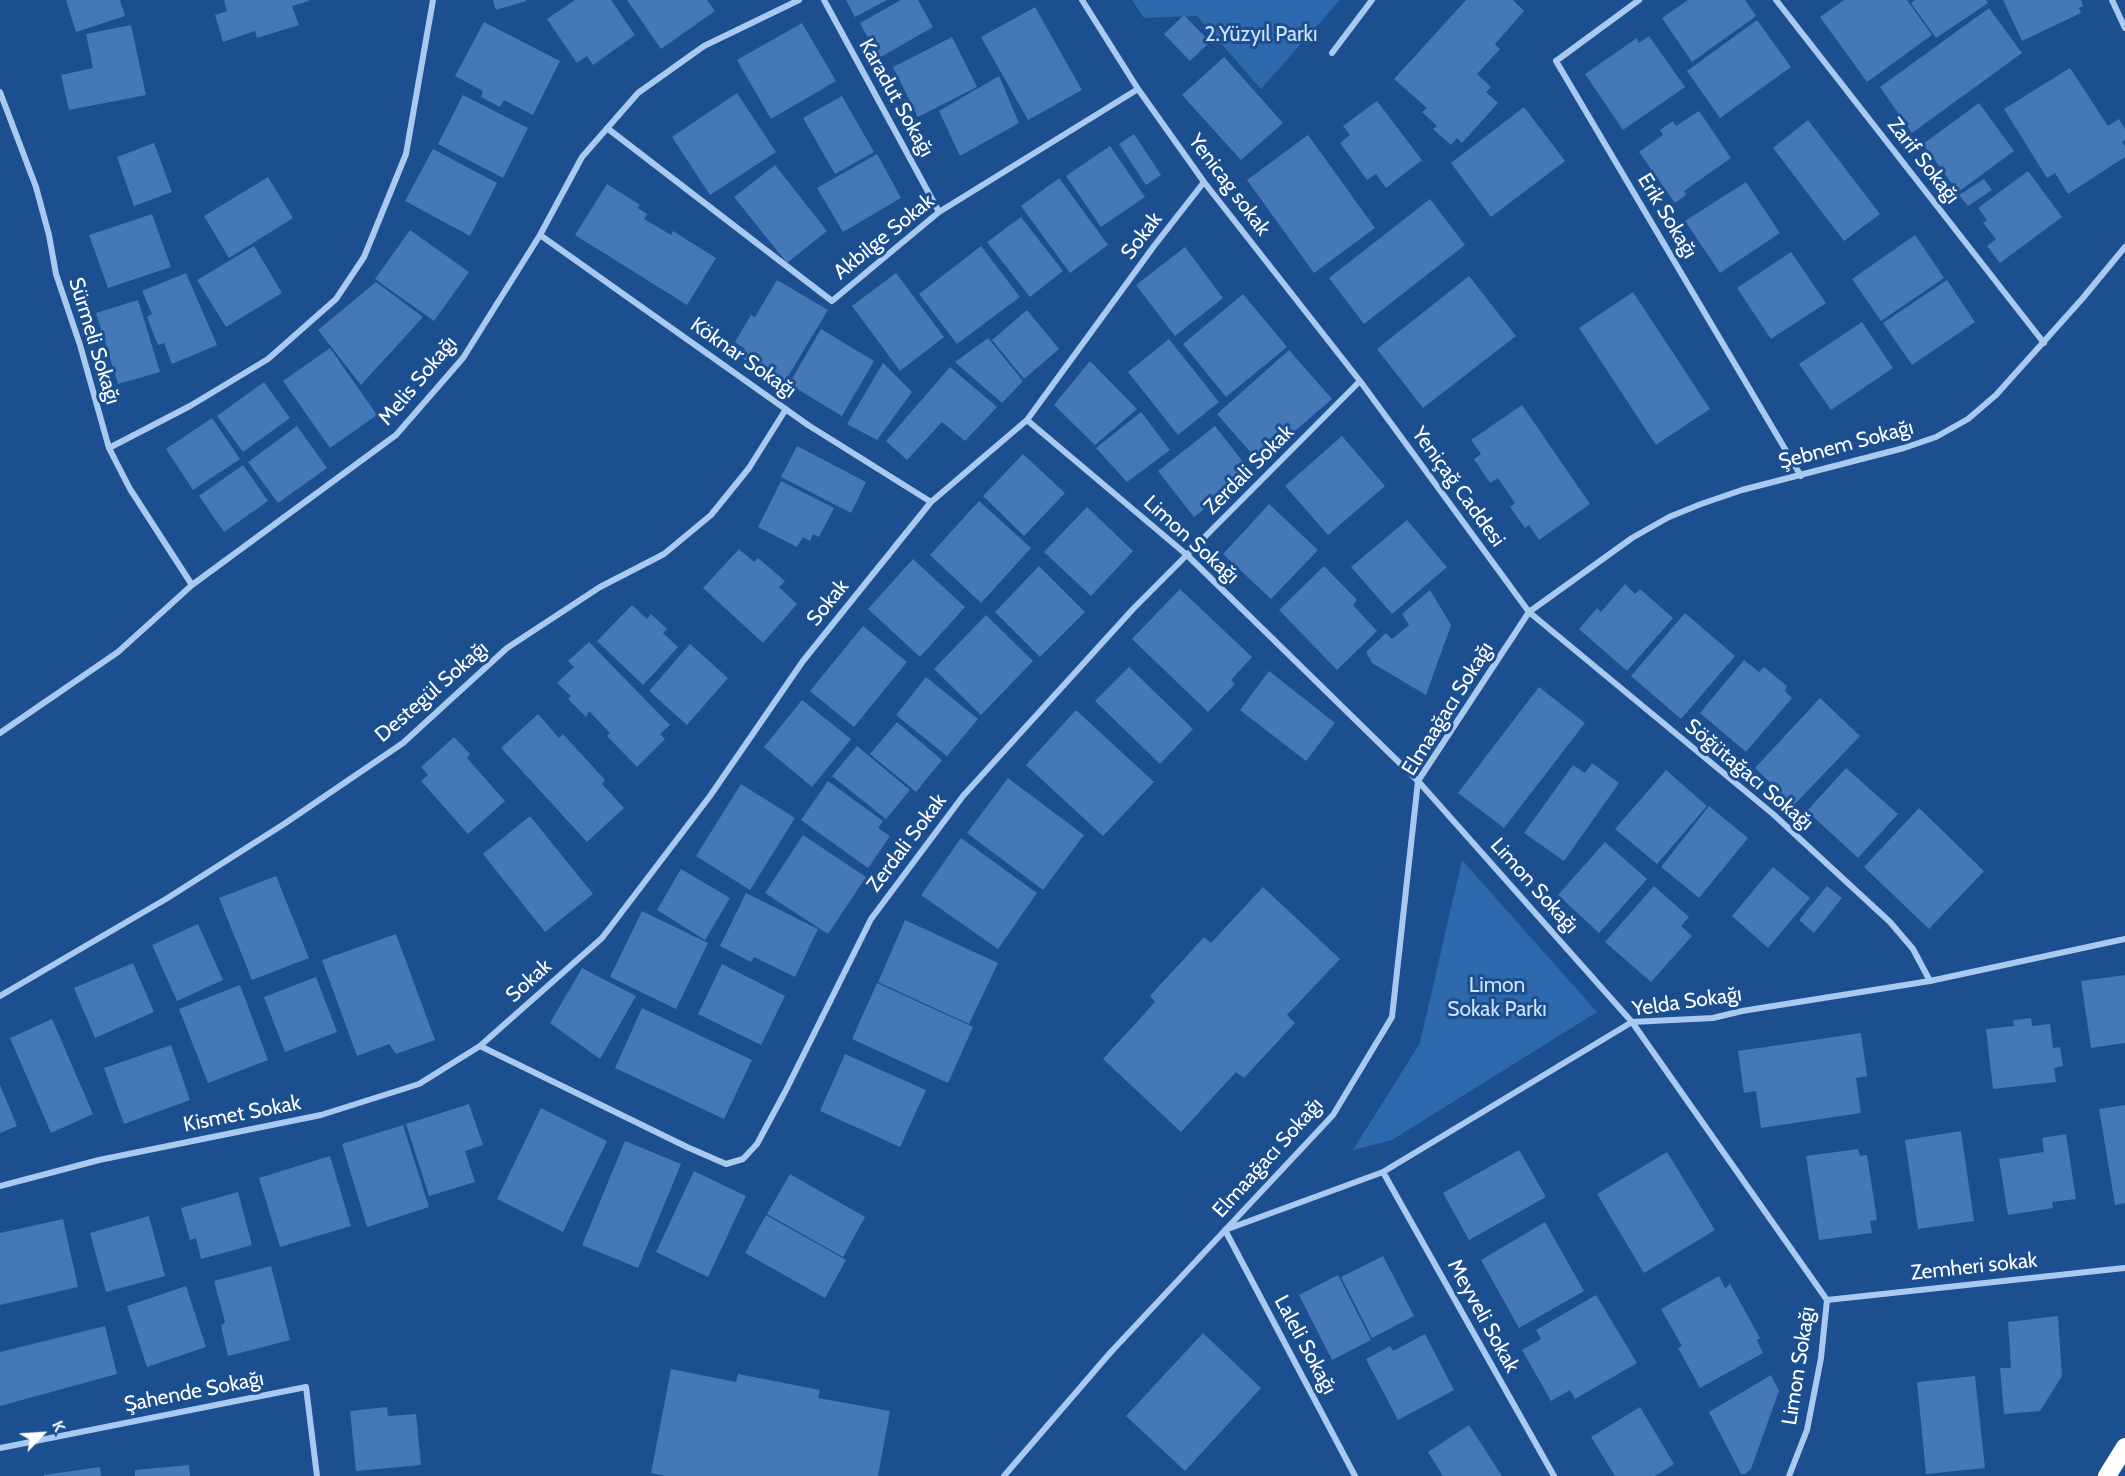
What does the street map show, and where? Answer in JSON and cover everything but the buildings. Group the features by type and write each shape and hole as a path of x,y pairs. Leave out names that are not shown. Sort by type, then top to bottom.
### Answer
{"highway":[{"path":"2107,1476 2125,1447"}],"street":[{"path":"109,448 190,406 268,359 336,299 364,257 406,154 433,0"},
{"name":"Melis Sokağı","path":"0,733 118,652 192,585 396,435 463,358 540,235 582,156 638,93 704,46 799,0"},
{"name":"Karadut Sokağı","path":"824,0 939,212"},
{"name":"Yenicag sokak","path":"1082,0 1138,89 1204,182 1360,381"},
{"path":"1332,53 1372,0"},
{"name":"Erik Sokağı","path":"1639,0 1556,61 1801,476"},
{"name":"Zarif Sokağı","path":"1776,0 2044,343"},
{"path":"2112,0 2125,28"},
{"name":"Akbilge Sokak","path":"607,128 832,301 939,212 1138,89"},
{"name":"Sürmeli Sokağı","path":"0,92 36,187 50,235 56,274 80,345 109,448 130,489 192,585"},
{"name":"Sokak","path":"480,1046 602,938 710,796 803,661 931,502 1027,420 1154,246 1204,182"},
{"name":"Köknar Sokağı","path":"540,235 786,410 931,502"},
{"name":"Şebnem Sokağı","path":"1529,612 1632,538 1669,517 1742,490 1904,448 1936,437 1968,419 1996,395 2044,343 2125,247"},
{"name":"Zerdali Sokak","path":"480,1046 726,1164 743,1159 757,1144 785,1092 871,919 963,796 1133,609 1360,381"},
{"name":"Yeniçağ Caddesi","path":"1360,381 1529,612"},
{"name":"Destegül Sokağı","path":"0,996 166,899 284,824 403,743 507,648 600,587 664,554 711,515 749,468 786,410"},
{"name":"Limon Sokağı","path":"1027,420 1187,555 1418,781 1632,1022 1827,1300 1821,1358 1807,1431 1789,1476"},
{"name":"Elmaağacı Sokağı","path":"1004,1476 1110,1353 1333,1115 1392,1017 1418,781 1529,612"},
{"name":"Söğütağacı Sokağı","path":"1529,612 1773,814 1890,922 1913,949 1930,981"},
{"name":"Yelda Sokağı","path":"1225,1230 1383,1172 1632,1022 1713,1018 1742,1011 1930,981 2125,939"},
{"name":"Kismet Sokak","path":"0,1186 99,1160 321,1115 419,1084 480,1046"},
{"name":"Meyveli Sokak","path":"1383,1172 1554,1476"},
{"name":"Laleli Sokağı","path":"1225,1230 1355,1476"},
{"name":"Zemheri sokak","path":"1827,1300 2124,1268"},
{"name":"Şahende Sokağı","path":"0,1448 306,1387 317,1476"}],"green space":[{"name":"2.Yüzyıl Parkı","path":"1132,0 1340,0 1261,89 1197,16 1144,18"},
{"name":"Limon Sokak Parkı","path":"1462,860 1597,1012 1392,1140 1353,1150 1420,1043"}]}
